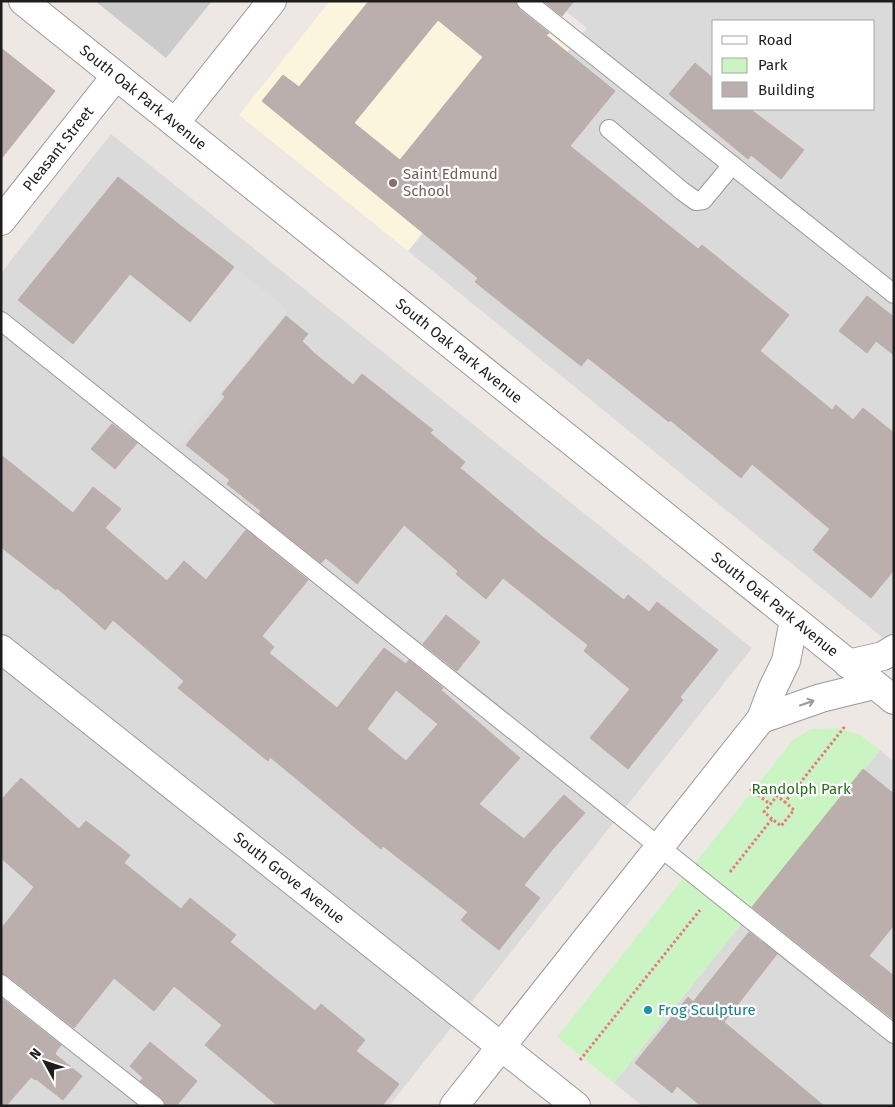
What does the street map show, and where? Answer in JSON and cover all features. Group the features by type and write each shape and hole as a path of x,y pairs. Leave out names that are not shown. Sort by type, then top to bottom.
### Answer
{"street":[{"name":"South Oak Park Avenue","path":"23,1 884,692"},
{"path":"175,123 272,1"},
{"name":"Pleasant Street","path":"1,221 116,76"},
{"path":"454,1106 761,719 786,661 794,620"},
{"name":"South Grove Avenue","path":"1,649 576,1106"},
{"path":"848,664 883,656 894,649"},
{"path":"761,719 821,698 884,692"}],"lane":[{"path":"526,1 894,294"},
{"path":"609,129 696,201 703,200 732,165"},
{"path":"1,321 894,1034"},
{"path":"1,984 155,1106"}],"path":[{"path":"784,802 846,725"},
{"path":"750,789 770,804"},
{"path":"776,796 784,802 794,810 782,826 764,812 776,796"},
{"path":"580,1060 772,819"}],"shaded area":[{"path":"95,1 212,1 166,58"},
{"name":"Saint Edmund School","path":"330,1 508,1 569,50 408,251 239,115"},
{"path":"553,1 894,1 894,647 408,251 587,28"},
{"path":"111,134 752,648 389,1106 1,1106 1,273"},
{"path":"234,267 288,310 175,449 62,358 130,274 190,322"},
{"path":"880,750 894,762 894,1106 643,1106 614,1083"}],"green space":[{"name":"Randolph Park","path":"838,728 860,735 880,750 614,1083 557,1037 793,740 811,729"}],"building":[{"path":"369,1 516,1 519,9 549,33 546,35 615,91 570,146 698,249 702,245 789,315 760,351 832,410 836,405 853,420 863,408 894,433 894,570 871,598 813,550 830,529 752,464 741,478 670,420 669,422 588,358 581,366 475,282 478,278 262,101 283,75 299,87","holes":["438,20 483,57 400,160 354,123"]},
{"path":"543,1 574,1 562,16"},
{"path":"1,48 55,91 1,159"},
{"path":"695,63 712,77 712,110 751,110 804,150 781,179 751,155 748,159 669,94"},
{"path":"118,177 234,267 190,322 130,274 73,344 18,300"},
{"path":"867,296 894,317 894,355 876,341 867,353 839,331"},
{"path":"286,316 308,334 302,341 314,353 353,385 362,374 433,430 430,433 465,462 460,468 539,534 624,600 628,595 649,612 657,602 718,650 680,697 683,700 628,769 590,738 630,689 584,651 588,645 503,578 486,599 456,574 458,571 404,525 357,584 326,558 321,563 259,514 261,511 227,484 230,480 186,445 225,397 222,394"},
{"path":"112,424 137,443 115,469 91,449"},
{"path":"1,455 73,513 93,487 121,509 105,528 167,581 184,561 206,580 246,530 308,580 262,636 274,647 269,653 337,708 384,648 406,664 409,660 443,688 441,690 520,758 479,804 524,839 564,795 585,813 524,885 540,898 499,950 461,920 468,912 383,846 381,849 270,757 268,761 178,688 184,681 113,620 105,630 57,588 56,590 1,547","holes":["396,690 438,724 406,761 367,729"]},
{"path":"446,615 480,642 457,671 423,644"},
{"path":"863,769 894,794 894,925 869,956 894,976 894,1020 752,907"},
{"path":"21,778 79,829 86,821 130,855 124,863 181,909 190,898 236,935 230,942 315,1011 321,1004 365,1040 356,1051 399,1084 382,1106 278,1106 205,1045 222,1025 174,986 154,1011 114,978 74,1028 8,976 1,974 1,929 34,887 1,858 1,800"},
{"path":"749,932 777,954 724,1022 824,1106 701,1106 677,1086 672,1093 635,1063 688,997 693,1002"},
{"path":"1,998 61,1045 55,1053 56,1055 82,1076 63,1100 31,1077 6,1106 1,1106"},
{"path":"150,1042 197,1081 176,1106 165,1106 162,1098 140,1081 143,1078 130,1066"}],"place":[{"name":"Saint Edmund School","path":"393,183"},
{"name":"Frog Sculpture","path":"648,1010"}]}
